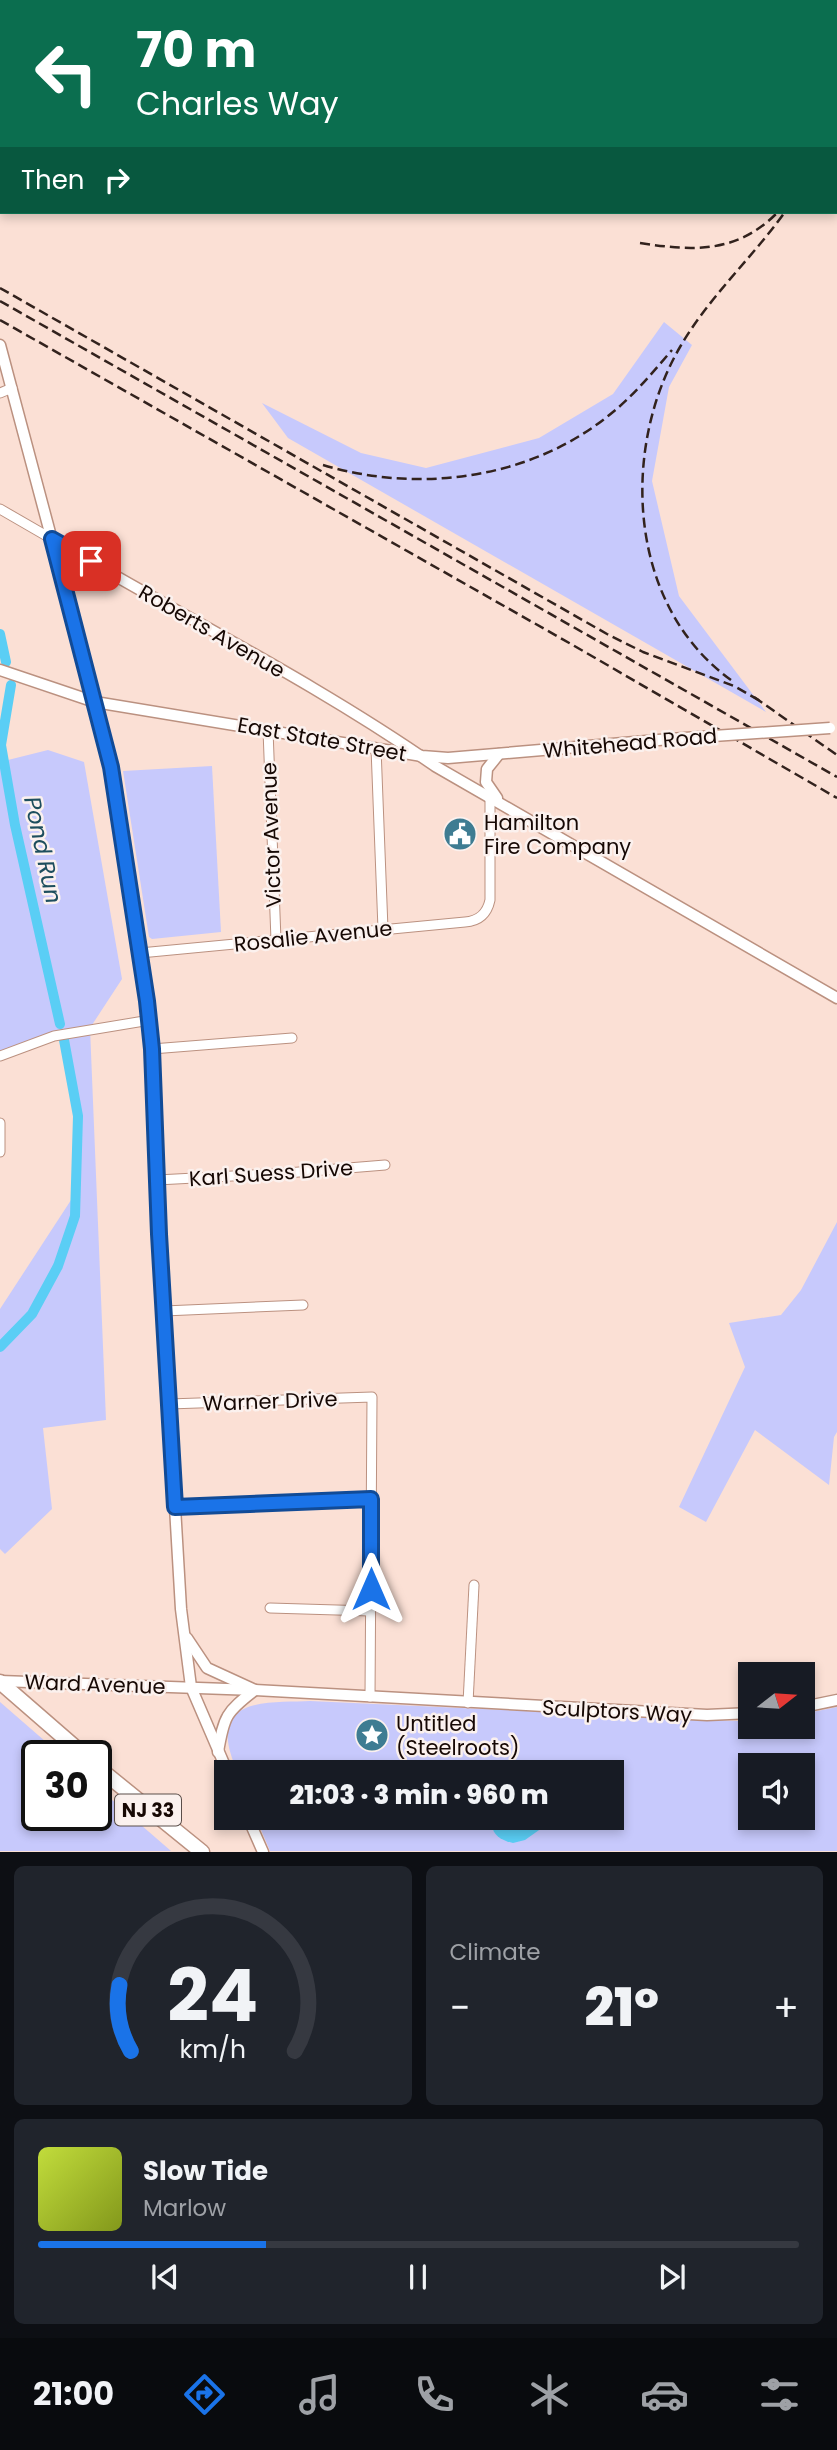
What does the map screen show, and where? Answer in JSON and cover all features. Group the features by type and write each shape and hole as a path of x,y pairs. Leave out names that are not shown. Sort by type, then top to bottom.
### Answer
{"main road":[{"path":"0,1681 67,1740"},
{"name":"NJ 33","path":"112,1779 202,1852"}],"street":[{"path":"0,345 95,702 116,792 150,1020 169,1404 184,1634 191,1687 222,1760"},
{"path":"0,393 12,388"},
{"name":"Roberts Avenue","path":"0,509 254,654 390,734 422,757"},
{"name":"East State Street","path":"0,670 95,702 422,757 837,998"},
{"name":"Whitehead Road","path":"422,757 448,758 833,728"},
{"name":"Victor Avenue","path":"268,730 276,940"},
{"path":"376,748 383,929"},
{"path":"499,754 487,769 486,782 501,803"},
{"name":"Rosalie Avenue","path":"140,953 465,922 479,918 484,914 490,900 490,797"},
{"path":"0,1056 54,1036 150,1020"},
{"path":"152,1049 292,1038"},
{"path":"0,1123 0,1152"},
{"name":"Karl Suess Drive","path":"157,1180 385,1165"},
{"path":"164,1311 303,1305"},
{"name":"Warner Drive","path":"169,1404 372,1397 371,1499"},
{"path":"175,1507 371,1499 370,1698"},
{"path":"468,1703 474,1585"},
{"path":"270,1608 370,1611"},
{"path":"184,1634 207,1668 255,1690 238,1703 223,1721 218,1752"},
{"name":"Ward Avenue","path":"0,1681 191,1687"},
{"name":"Sculptors Way","path":"191,1687 706,1715 738,1714"},
{"path":"816,1704 837,1700"},
{"path":"253,1830 261,1852"}],"shaded area":[{"path":"664,322 692,345 669,387 652,481 679,596 766,712 288,438 262,403 361,453 426,468 539,438 613,394"},
{"path":"48,750 84,762 122,979 90,1028 106,1420 43,1428 52,1509 5,1554 0,1549 0,1309 73,1197 79,1106 59,1034 0,1054 0,762"},
{"path":"212,766 221,932 152,939 149,937 123,771"},
{"path":"837,1222 837,1432 834,1437 829,1485 755,1430 706,1522 679,1507 745,1367 729,1323 781,1315 801,1290"},
{"path":"310,1701 738,1721 738,1740 816,1740 816,1711 837,1707 837,1851 270,1851 261,1830 624,1830 624,1760 233,1760 228,1741 229,1726 234,1716 244,1709 270,1703"},
{"path":"0,1702 44,1740 21,1740 21,1831 112,1831 112,1800 171,1851 0,1851"},
{"path":"539,1830 525,1840 513,1843 494,1832"}],"waterway":[{"name":"Pond Run","path":"0,634 6,662"},
{"name":"Pond Run","path":"11,685 1,745 15,825 60,1024"},
{"name":"Pond Run","path":"0,1347 32,1314 58,1266 75,1216 78,1116 64,1040"}],"railway":[{"path":"640,243 695,248 729,243 745,237 776,214"},
{"path":"731,680 697,649 671,611 654,569 644,524 643,478 648,432 661,388 691,329 783,214"},
{"path":"0,288 607,634 643,652 734,686 762,702"},
{"path":"0,301 837,777"},
{"path":"0,320 837,798"},
{"path":"323,465 360,474 437,479 475,475 512,466 548,453 582,435 613,412 672,350"},
{"path":"754,697 837,755"}],"place":[{"name":"Hamilton Fire Company","path":"460,834"},
{"name":"Untitled (Steelroots)","path":"372,1735"}],"route":[{"path":"91,561 52,539 111,767 147,1001 152,1049 159,1234 175,1507 371,1499 371,1589"}]}
